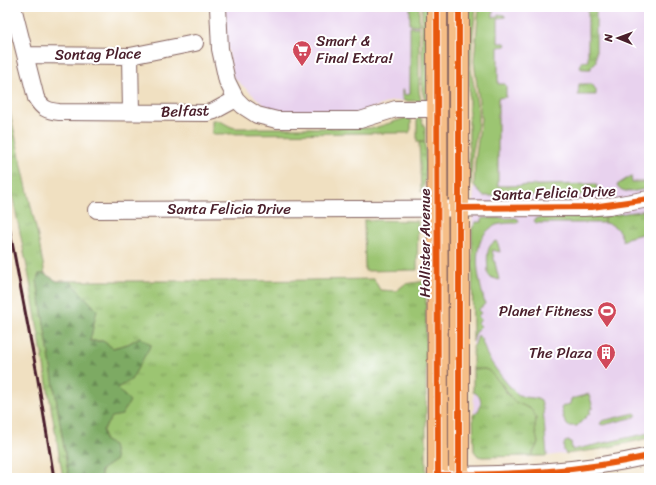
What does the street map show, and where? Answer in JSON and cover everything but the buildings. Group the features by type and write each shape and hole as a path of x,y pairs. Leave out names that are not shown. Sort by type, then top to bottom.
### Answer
{"main road":[{"name":"Hollister Avenue","path":"437,7 438,476"},
{"path":"459,7 459,476"}],"street":[{"path":"13,7 25,55"},
{"path":"218,7 218,31 227,81 236,99 243,106 257,115 277,120 360,120 396,109 438,109"},
{"name":"Sontag Place","path":"25,55 130,56 195,43"},
{"name":"Belfast","path":"25,55 36,98 42,107 50,111 211,113 236,99"},
{"path":"130,56 131,112"},
{"name":"Santa Felicia Drive","path":"97,210 592,207 649,199"},
{"path":"438,476 558,471 603,465 649,456"}],"shaded area":[{"path":"224,7 419,7 419,91 421,101 392,101 356,114 280,114 271,111 233,77 226,38"},
{"path":"479,7 649,7 649,438 601,449 547,456 482,457 478,456 474,451 472,229 475,162 481,118 474,61"}],"green space":[{"path":"410,7 419,7 419,25 410,25"},
{"path":"422,7 427,7 427,18 425,19 425,22 427,22 427,100 425,101 422,90"},
{"path":"469,7 476,7 471,69 478,110 478,124 472,157 471,186 469,186"},
{"path":"479,7 493,7 493,17 498,17 498,14 506,17 498,18 498,43 505,43 506,45 498,47 498,84 505,84 506,97 498,98 498,186 596,184 597,187 593,193 589,195 483,196 474,186 475,162 481,118 474,61"},
{"path":"588,7 596,7 596,61 591,69 582,69 580,68 581,62 588,61"},
{"path":"410,27 419,27 419,91 421,101 404,101 402,98 402,90 404,90 404,95 410,94"},
{"path":"579,84 592,84 596,90 596,95 578,95"},
{"path":"7,99 45,274 39,274 37,280 69,478 63,478 29,277 7,169"},
{"path":"406,118 411,118 411,129 409,133 212,134 212,120 219,121 236,128 374,128"},
{"path":"417,118 421,118 425,128 425,142 417,142"},
{"path":"419,142 425,142 426,161 425,183 421,192"},
{"path":"649,175 649,188 636,191 627,191 623,190 617,185 631,176 632,182 647,182 647,176"},
{"path":"649,210 649,232 627,238 623,241 614,226 604,223 604,216"},
{"path":"604,216 604,223 536,223 534,221 536,218"},
{"path":"482,218 516,218 519,220 517,223 504,223 496,225 487,231 481,240 477,261 480,284 485,304 478,310 481,313 478,316 481,320 478,323 481,326 476,331 473,342 472,229 476,222 482,222"},
{"path":"364,220 418,221 417,270 365,271"},
{"path":"496,241 500,252 492,250 499,280 490,277 488,274 488,251 492,243"},
{"path":"39,274 45,274 57,281 70,281 97,310 90,341 103,341 113,348 128,344 140,337 151,345 131,380 117,388 130,401 122,415 112,417 103,430 104,440 113,445 116,460 101,470 101,478 69,478 37,280"},
{"path":"374,279 380,290 396,291 405,284 426,281 426,478 101,478 104,440 103,430 112,417 117,388 131,380 138,367 140,337 128,344 112,348 103,341 89,341 92,333 70,281"},
{"path":"478,335 492,364 515,392 519,395 535,398 541,401 547,456 532,456 538,443 535,430 536,418 531,409 513,401 503,386 489,371 485,369 473,369 473,347"},
{"path":"473,369 483,369 489,371 514,401 529,408 535,414 535,427 538,441 532,456 482,457 478,456 474,451 473,415 478,411 481,401 477,394 473,392"},
{"path":"589,394 593,408 590,409 590,413 577,426 568,426 564,420 561,408 570,404 571,399"},
{"path":"635,413 637,415 635,417 603,425 600,424 602,421"},
{"path":"649,433 649,438 601,449 566,454 564,450 565,442 568,441 571,442 572,450"}],"railway":[{"path":"7,216 37,374 54,478"}],"cycle path":[{"path":"437,7 438,478"},
{"path":"459,7 459,478"},
{"path":"459,208 592,207 649,199"},
{"path":"438,475 544,472 597,466 649,456"}],"place":[{"name":"Smart & Final Extra!","path":"302,67"},
{"name":"Planet Fitness","path":"607,328"},
{"name":"The Plaza","path":"606,370"}]}
